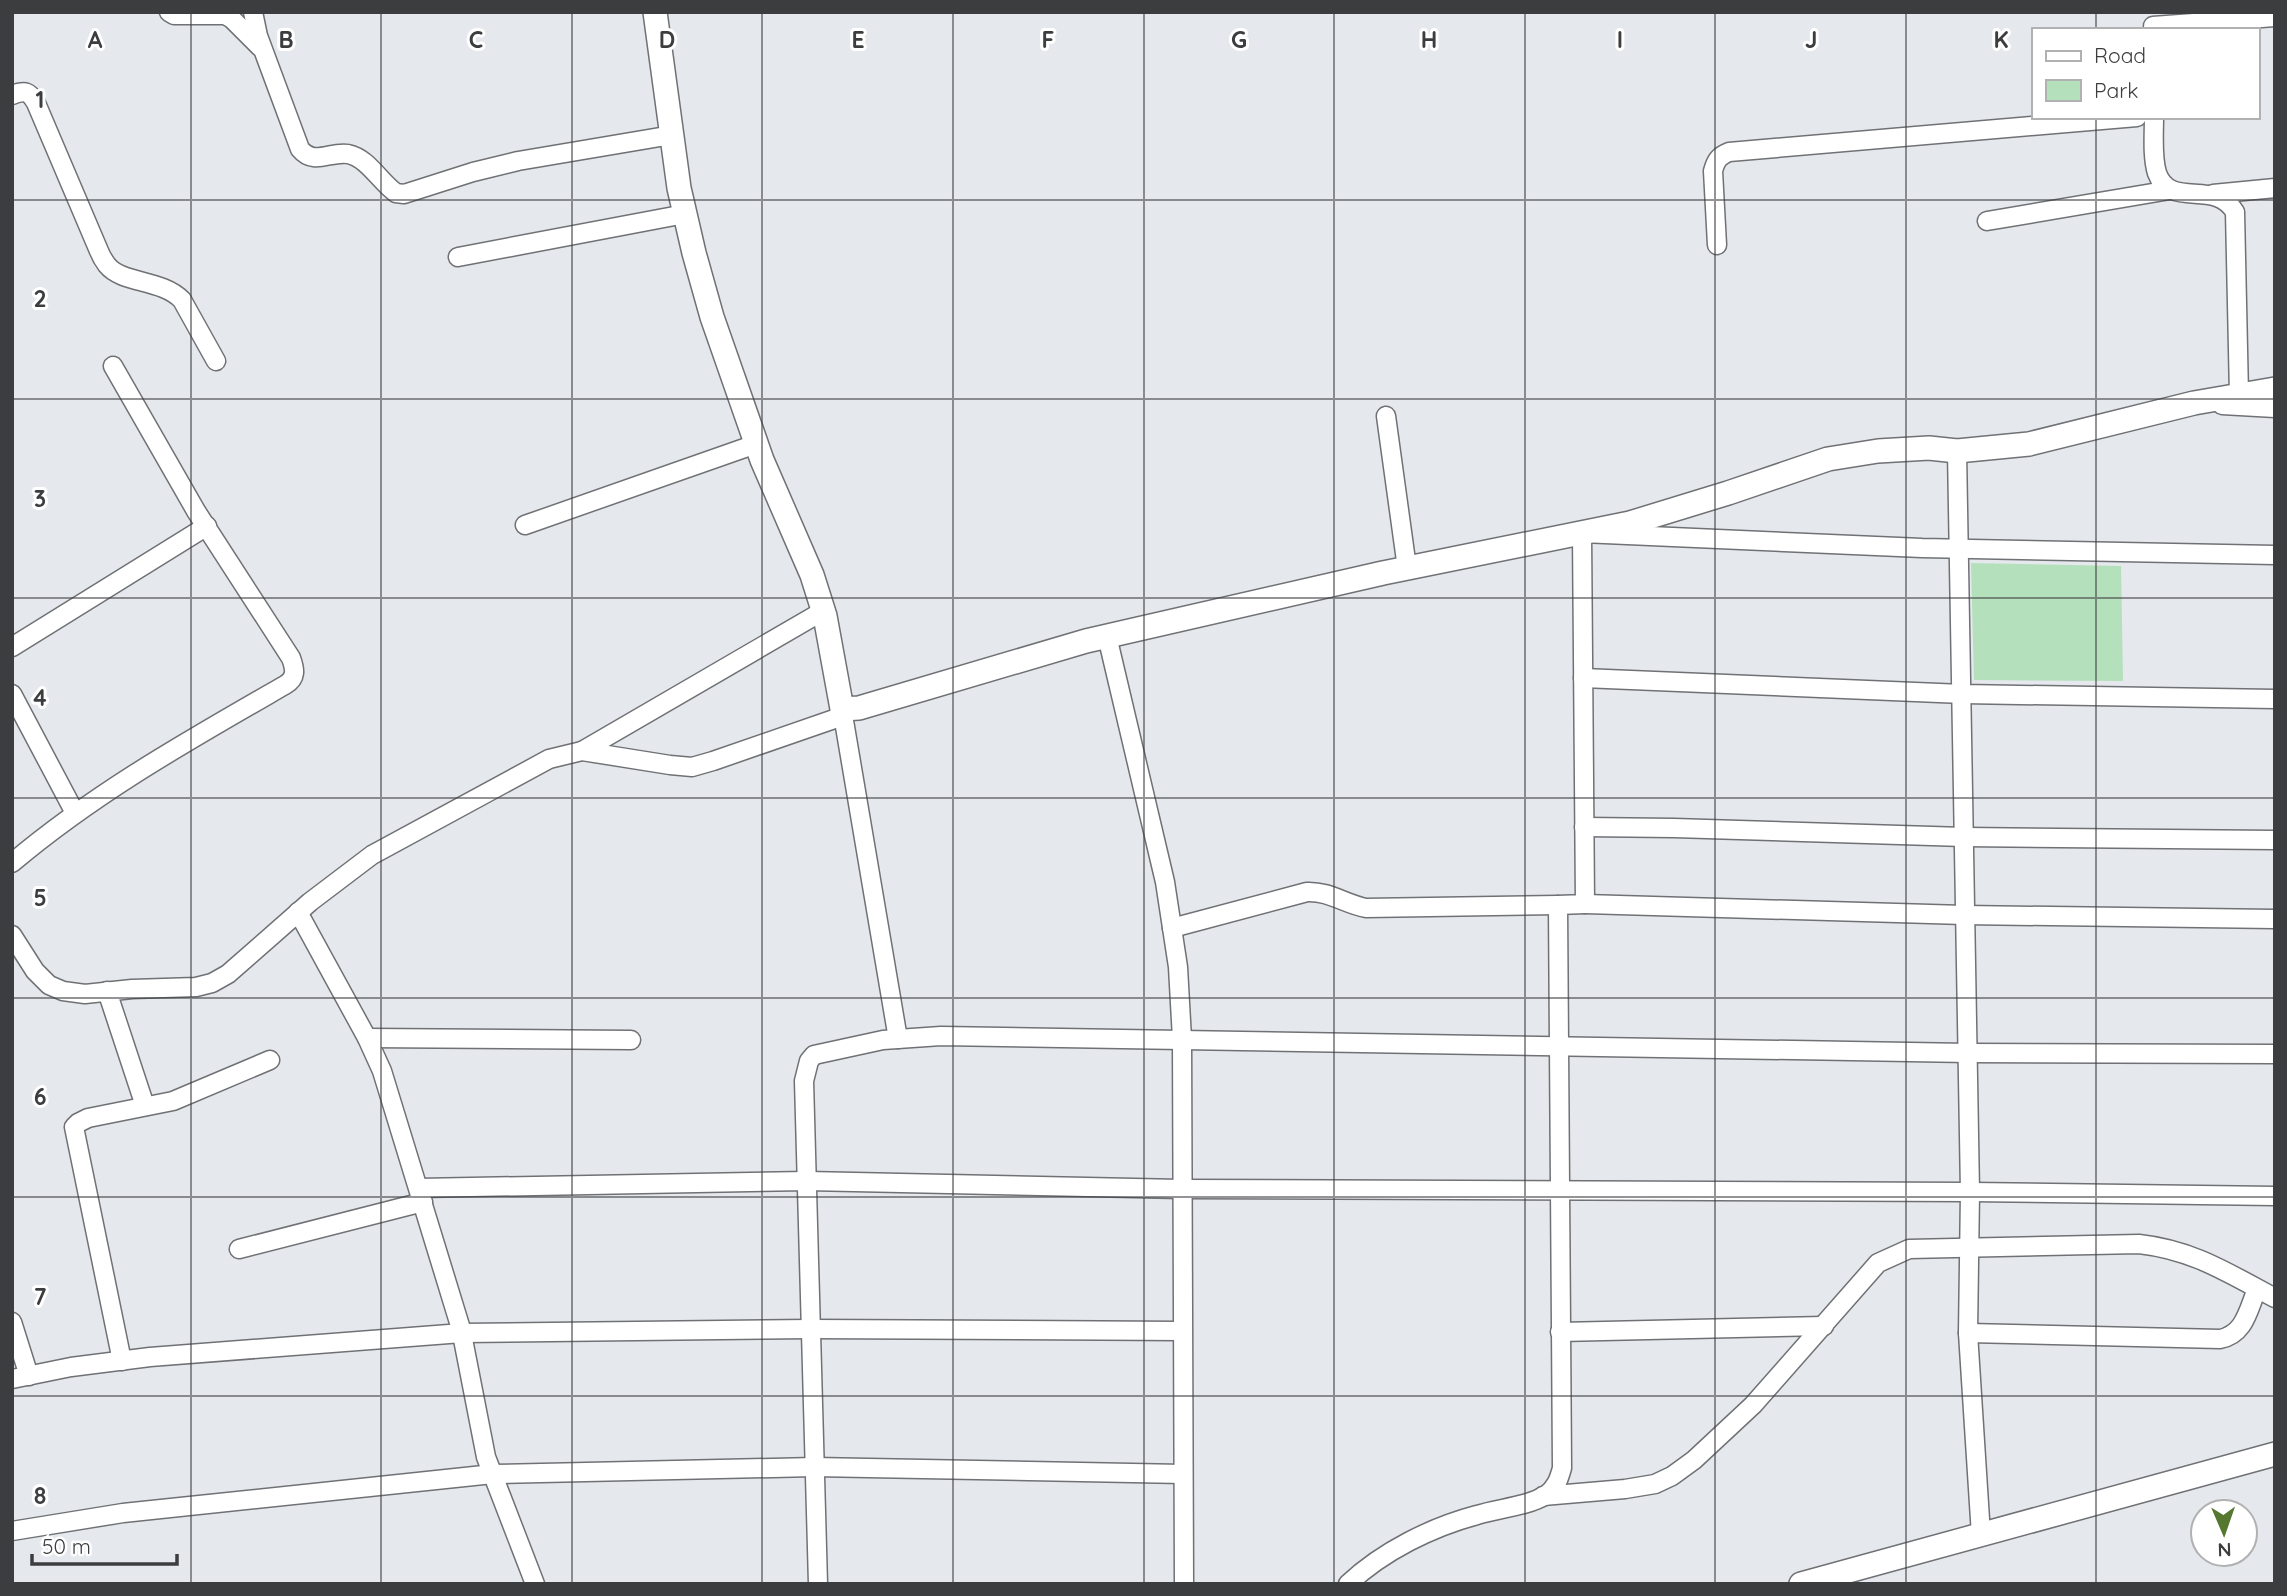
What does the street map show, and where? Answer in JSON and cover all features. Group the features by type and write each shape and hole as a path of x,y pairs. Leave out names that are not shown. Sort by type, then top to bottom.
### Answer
{"street":[{"path":"169,12 174,15 225,15 263,50"},
{"path":"253,12 263,50 304,154 315,159 342,154 355,157 391,189 404,194 472,172 518,161 671,135"},
{"path":"655,12 671,135 685,214 712,317 756,444 812,575 823,611 843,712 898,1039"},
{"path":"2153,23 2275,17"},
{"path":"12,95 25,91 36,103 108,267 117,273 168,288 175,293 182,300 216,361"},
{"path":"1717,245 1713,171 1720,155 1729,152 2114,119"},
{"path":"2154,119 2156,170 2162,185 2170,191"},
{"path":"1987,221 2170,191 2213,194 2275,188"},
{"path":"2213,194 2230,203 2235,212 2239,395"},
{"path":"458,257 685,214"},
{"path":"12,863 75,813 158,758 292,681 294,675 291,658 196,511 113,366"},
{"path":"582,751 691,766 713,761 843,712 1107,636 1407,568 1582,533 1655,515 1828,460 1878,451 1929,448 1957,451 2029,444 2194,403 2275,389"},
{"path":"2194,403 2275,408"},
{"path":"1386,416 1407,568"},
{"path":"525,525 756,444"},
{"path":"1957,451 1970,1192 1968,1333 1981,1535"},
{"path":"14,641 207,526"},
{"path":"1582,533 1960,549 2275,555"},
{"path":"1582,533 1585,904"},
{"path":"12,935 35,971 49,985 63,990 85,994 196,988 212,983 228,974 298,912 372,855 549,759 582,751 823,611"},
{"path":"1107,636 1165,882 1178,967 1182,1039 1184,1584"},
{"path":"1583,678 1963,694 2275,699"},
{"path":"12,694 75,813"},
{"path":"1584,827 1964,837 2275,840"},
{"path":"1172,928 1307,892 1326,893 1344,902 1366,908 1585,904 1964,915 2275,919"},
{"path":"1543,1496 1558,1483 1562,1468 1558,905"},
{"path":"298,912 367,1038 382,1071 462,1333 486,1457 535,1584"},
{"path":"107,991 145,1106"},
{"path":"818,1584 804,1081 809,1062 814,1055 834,1049 898,1039 941,1036 1968,1053 2275,1054"},
{"path":"367,1038 631,1040"},
{"path":"122,1361 74,1127 89,1118 185,1097 270,1060"},
{"path":"239,1249 421,1195 807,1181 1181,1189 2275,1196"},
{"path":"1348,1584 1398,1546 1474,1516 1543,1496 1625,1489 1655,1484 1672,1476 1694,1460 1753,1405 1878,1263 1909,1249 2139,1244 2165,1247 2192,1255 2275,1298"},
{"path":"1968,1333 2220,1339 2231,1337 2239,1331 2257,1289"},
{"path":"12,1322 21,1378 71,1367 122,1361 462,1333 811,1329 1182,1331"},
{"path":"1560,1332 1824,1326"},
{"path":"1801,1584 2275,1454"},
{"path":"12,1531 148,1510 493,1474 814,1467 1183,1474"}],"green space":[{"path":"1971,563 2121,566 2123,681 1974,680"}]}
